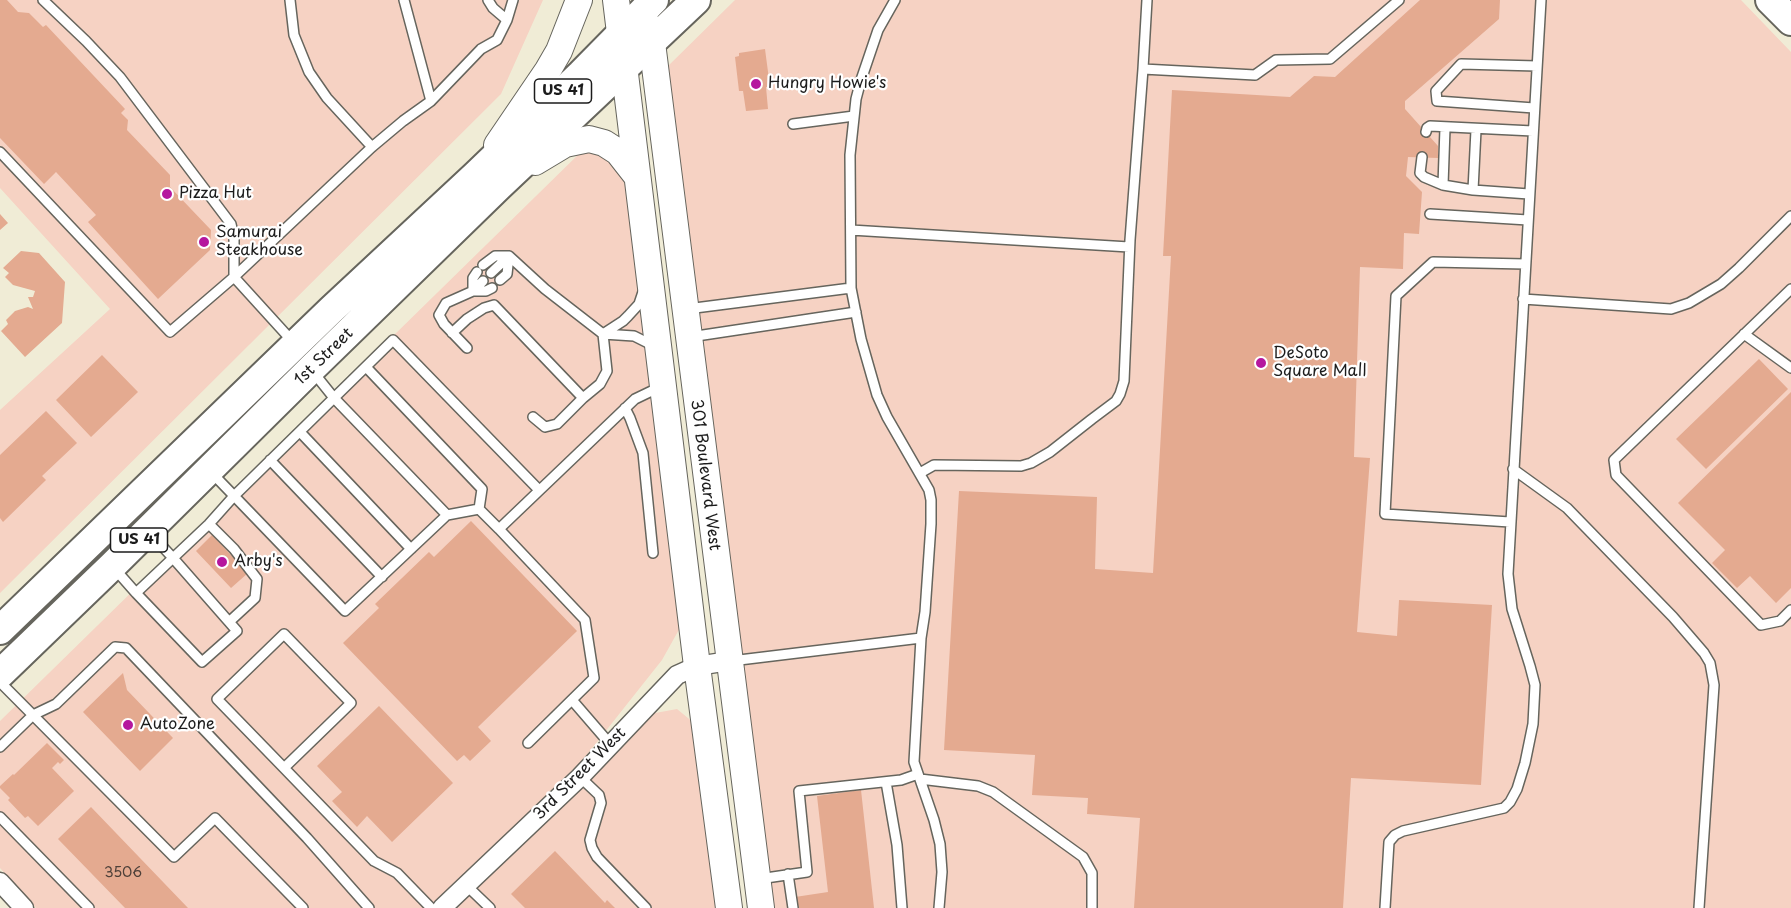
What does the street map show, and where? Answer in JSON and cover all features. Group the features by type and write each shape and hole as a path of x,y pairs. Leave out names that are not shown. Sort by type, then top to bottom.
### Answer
{"main road":[{"path":"487,181 554,60 579,0"},
{"name":"301 Boulevard West","path":"616,0 697,666 729,908"},
{"name":"US 41","path":"651,43 696,0"},
{"path":"1770,0 1791,21"},
{"name":"1st Street","path":"0,674 311,369 487,181 649,2"},
{"name":"301 Boulevard West","path":"649,2 651,43 760,908"},
{"name":"1st Street","path":"0,630 295,345 651,43"},
{"path":"487,181 556,148 580,140 595,140 611,147 624,158 636,175"},
{"path":"0,651 31,620 57,576"}],"street":[{"name":"3rd Street West","path":"442,908 580,777 677,675 697,666 729,662"},
{"path":"0,882 17,906"}],"lane":[{"path":"43,0 120,77 231,224 234,237 234,277 295,345"},
{"path":"290,0 294,35 309,72 327,98 372,147"},
{"path":"404,0 431,101"},
{"path":"488,0 493,8 507,20"},
{"path":"0,152 170,332 234,277 372,147 431,101 481,49 497,40 507,20 513,0"},
{"path":"895,0 878,30 870,51 858,90 854,116 850,155 851,288 861,339 877,395 929,490 931,511 914,762 940,844 942,872 939,908"},
{"path":"920,473 934,465 1021,466 1031,463 1050,452 1116,401 1124,381 1129,247 1146,0"},
{"path":"1143,69 1255,75 1276,60 1330,59 1399,0"},
{"path":"1385,908 1389,842 1403,831 1504,808 1517,789 1533,724 1534,685 1512,609 1508,574 1541,0"},
{"path":"1534,108 1437,101 1436,92 1461,64 1537,66"},
{"path":"793,124 854,116"},
{"path":"1426,132 1428,127 1533,132"},
{"path":"1443,185 1445,128"},
{"path":"1473,190 1476,130"},
{"path":"1422,158 1420,172 1424,177 1443,185 1473,190 1529,194"},
{"path":"1430,214 1528,220"},
{"path":"1523,299 1671,309 1689,303 1721,284 1791,216"},
{"path":"851,230 1129,247"},
{"path":"473,291 473,278 480,269 495,256 509,256 603,334 634,336 658,348"},
{"path":"491,273 509,256"},
{"path":"500,280 507,274 509,256"},
{"path":"1510,522 1385,514 1396,296 1433,262 1525,264"},
{"path":"603,334 623,321 639,304 649,276"},
{"path":"467,348 444,324 439,315 446,303 473,291 483,281"},
{"path":"473,291 486,291 492,288"},
{"path":"684,309 851,288"},
{"path":"1791,289 1614,460 1616,475 1761,624 1780,621 1791,610"},
{"path":"452,333 467,319 484,308 494,305 583,398"},
{"path":"688,338 856,312"},
{"path":"533,417 546,427 557,424 600,384 607,371 603,334"},
{"path":"1744,334 1791,368"},
{"path":"136,593 209,524 270,460 393,340 539,490"},
{"path":"366,367 482,489 479,509"},
{"path":"311,369 334,398 447,515"},
{"path":"499,529 635,399 663,386"},
{"path":"625,408 643,453 653,553"},
{"path":"300,432 411,549"},
{"path":"270,460 382,577"},
{"path":"1513,469 1567,508 1673,617 1710,663 1714,685 1699,908"},
{"path":"209,470 345,611 447,515 479,509"},
{"path":"479,509 585,620 594,678 528,743"},
{"path":"209,524 234,549 257,579 255,598 229,622"},
{"path":"112,566 202,662 237,631 148,531"},
{"path":"284,768 351,703 285,634 217,699 374,861 397,873 430,908"},
{"path":"729,662 921,638"},
{"path":"0,747 33,715 56,704 115,646 126,648 307,838 369,908"},
{"path":"0,682 174,857 215,818 303,908"},
{"path":"572,700 610,744"},
{"path":"757,879 807,872 799,791 886,782 919,776 978,786 993,792 1083,857 1092,873 1092,908"},
{"path":"580,777 599,795 601,803 590,840 591,848 646,908"},
{"path":"886,782 897,845 902,908"},
{"path":"0,817 89,908"},
{"path":"788,874 793,908"},
{"path":"466,885 490,908"}],"shaded area":[{"path":"0,0 543,0 501,94 0,593 0,410 110,309 0,188"},
{"path":"735,0 1741,0 1791,52 1791,908 768,908 666,68"},
{"path":"584,149 605,153 631,186 681,626 662,660 574,771 431,908 36,908 0,868 0,721"},
{"path":"677,709 694,723 721,908 454,908 650,714"}],"building":[{"path":"0,0 7,0 18,12 29,13 43,27 46,25 125,109 121,113 128,120 127,130 170,175 170,187 211,230 210,250 158,299 88,222 96,215 56,172 44,184 0,138"},
{"name":"DeSoto Square Mall","path":"1420,0 1500,0 1499,19 1405,101 1405,109 1438,146 1438,158 1408,157 1406,176 1422,192 1419,234 1404,233 1403,269 1360,267 1354,457 1370,458 1357,632 1397,636 1399,600 1492,605 1481,785 1351,778 1343,908 1134,908 1140,818 1087,814 1088,798 1032,795 1035,755 944,750 959,491 1097,497 1095,569 1153,573 1171,256 1163,256 1172,90 1290,97 1314,76 1335,77"},
{"path":"765,49 770,87 766,87 768,109 746,111 743,91 739,91 735,57 739,56 739,53"},
{"path":"0,214 8,223 0,230"},
{"path":"21,251 39,253 65,282 62,323 25,357 1,331 8,324 6,320 15,311 28,307 33,309 28,297 33,297 35,291 13,285 5,277 9,273 3,268"},
{"path":"102,355 138,392 91,437 56,400"},
{"path":"1759,359 1788,389 1706,469 1676,439"},
{"path":"1791,392 1791,588 1776,603 1750,576 1737,588 1712,563 1725,550 1678,503"},
{"path":"46,411 77,443 42,476 46,480 3,522 0,518 0,455"},
{"path":"471,521 577,631 478,727 491,741 470,761 464,755 457,761 343,643 379,608 375,604 429,552 434,557"},
{"name":"Arby's","path":"212,535 248,573 231,588 196,551"},
{"name":"AutoZone","path":"123,673 127,690 173,738 140,771 83,712"},
{"path":"379,706 453,783 392,842 367,816 357,827 332,801 342,792 317,766"},
{"path":"47,743 64,760 52,768 74,791 38,826 28,816 25,818 8,800 10,798 0,786"},
{"path":"861,790 874,908 796,908 795,897 828,892 817,796"},
{"path":"91,807 188,908 125,908 58,839"},
{"path":"555,851 605,903 607,900 615,908 525,908 511,894"}],"place":[{"name":"Hungry Howie's","path":"756,84"},
{"name":"Pizza Hut","path":"167,194"},
{"name":"Samurai Steakhouse","path":"204,242"},
{"name":"DeSoto Square Mall","path":"1261,363"},
{"name":"Arby's","path":"222,562"},
{"name":"AutoZone","path":"128,725"}]}
